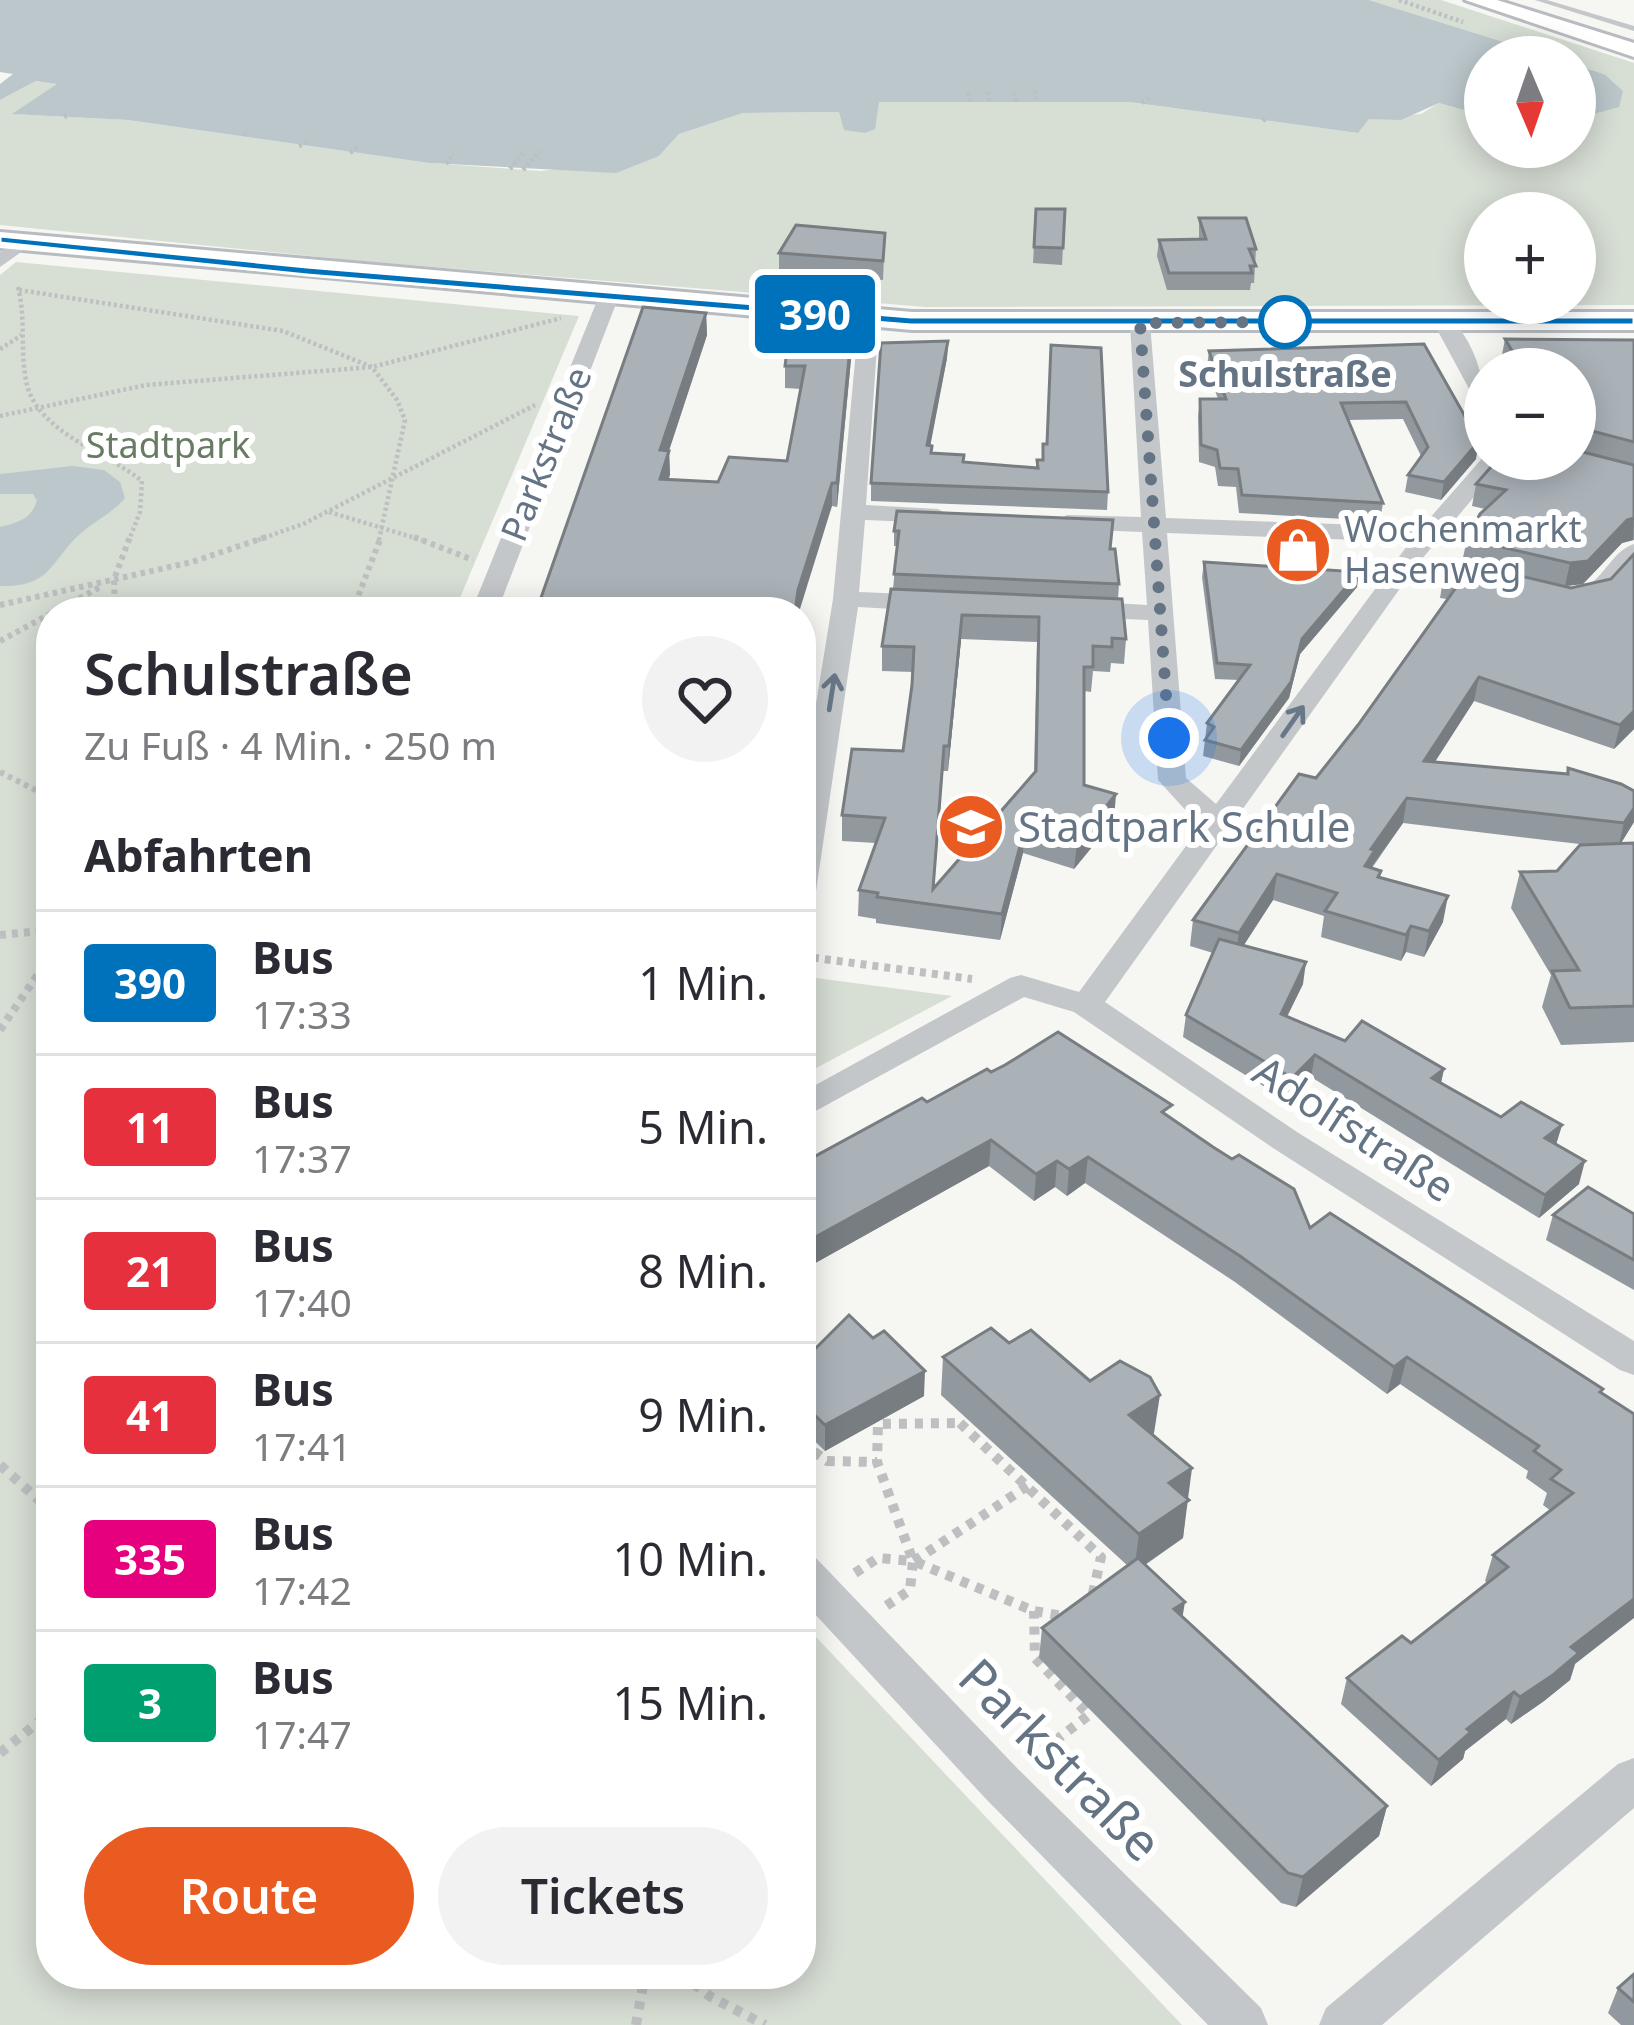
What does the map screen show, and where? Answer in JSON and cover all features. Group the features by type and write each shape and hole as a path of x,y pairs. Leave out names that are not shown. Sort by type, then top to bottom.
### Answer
{"main road":[{"path":"1475,0 1634,50"},
{"path":"7,250 869,318 1140,323 1634,321"}],"street":[{"name":"Parkstraße","path":"490,597 609,296"},
{"path":"816,794 856,512 869,318"},
{"path":"1444,322 1464,359"},
{"path":"1140,323 1172,780 1198,808 1225,817"},
{"path":"1086,1005 1419,564 1429,535 1476,480"},
{"path":"856,512 959,518"},
{"path":"1044,521 1429,535"},
{"path":"1546,596 1593,595 1634,551"},
{"path":"846,599 958,604"},
{"path":"1048,608 1160,613"},
{"path":"816,1100 1021,985"},
{"name":"Adolfstraße","path":"1021,985 1086,1005 1285,1140 1634,1360"},
{"name":"Parkstraße","path":"816,1586 1001,1784 1243,2025"},
{"path":"1343,2025 1634,1779"}],"lane":[{"path":"1539,0 1634,29"},
{"path":"1563,7 1589,0"}],"path":[{"path":"987,92 990,102"},
{"path":"1035,92 1037,102"},
{"path":"968,93 970,102"},
{"path":"1014,93 1017,102"},
{"path":"1142,104 1150,97"},
{"path":"299,146 310,141"},
{"path":"350,153 358,147"},
{"path":"523,170 540,151"},
{"path":"510,169 523,153"},
{"path":"446,164 454,154"},
{"path":"7,250 19,290 24,366 36,408 142,481 140,512 114,579 115,597"},
{"path":"19,290 284,331 371,367 397,400 405,420 385,525 358,597"},
{"path":"0,416 191,379 371,367 570,316"},
{"path":"0,349 22,335"},
{"path":"0,605 236,548 392,482 574,385"},
{"path":"327,512 385,525 500,571"},
{"path":"81,597 114,579"},
{"path":"0,641 36,621"},
{"path":"0,772 36,790"},
{"path":"0,934 36,931"},
{"path":"816,958 1021,985"},
{"path":"0,1030 36,977"},
{"path":"816,1580 878,1558 913,1562 1034,1611 1087,1620 1101,1557 1095,1544 963,1421 878,1424 878,1462 913,1562 910,1589 853,1630"},
{"path":"816,1453 826,1460 878,1462"},
{"path":"0,1465 36,1497"},
{"path":"913,1562 1029,1485"},
{"path":"1001,1784 1089,1715 1034,1658 1034,1611"},
{"path":"0,1753 36,1724"},
{"path":"636,2025 642,1989"},
{"path":"700,1989 766,2025"}],"green space":[{"path":"1369,0 1441,0 1551,36 1485,36"},
{"path":"1596,51 1634,63 1634,305 1596,305 1596,192 1464,192 1464,305 926,307 361,261 0,225 0,100 36,81 59,84 14,114 128,120 429,163 541,171 659,156 679,134 743,113 840,112 878,102 1129,102 1358,133 1368,119 1421,114 1439,103 1464,110 1464,168 1596,168 1596,101 1604,74 1596,72"},
{"name":"Stadtpark","path":"16,262 579,316 460,597 36,597 36,1989 816,1989 816,1637 1182,2025 0,2025 0,275"},
{"path":"816,978 952,996 816,1068"}],"shaded area":[{"path":"0,0 1369,0 1485,36 1464,36 1464,110 1439,103 1401,120 1369,119 1358,133 1129,102 879,102 875,129 865,133 844,130 839,112 743,113 679,134 659,156 616,173 429,163 128,120 12,114 57,84 36,81 0,100 0,84 13,74 0,72"},
{"path":"1596,72 1623,91 1619,107 1596,113"},
{"path":"73,466 104,470 120,482 125,498 75,539 42,576 0,586 0,527 23,519 37,501 33,494 0,494 0,474"}],"building":[{"path":"1036,209 1065,209 1063,248 1034,247"},
{"path":"1199,218 1246,218 1256,249 1249,249 1256,266 1250,266 1252,273 1169,273 1159,240 1206,239"},
{"path":"796,225 885,233 883,261 779,253"},
{"path":"643,307 706,313 660,450 669,451 660,479 718,482 729,457 787,461 805,366 785,366 791,320 838,323 851,337 837,483 832,483 797,597 541,597"},
{"path":"1505,339 1634,340 1634,442 1596,432 1596,348 1510,348"},
{"path":"948,341 927,445 932,446 931,453 964,455 963,462 1038,468 1043,444 1047,444 1051,345 1101,348 1108,492 871,483 881,343"},
{"path":"1424,344 1464,415 1464,459 1444,482 1408,475 1428,447 1406,402 1341,403 1383,503 1242,495 1238,469 1220,468 1217,450 1201,445 1200,399 1226,399 1209,351"},
{"path":"1596,455 1634,465 1634,518 1588,561 1570,563 1467,539 1480,514 1506,490 1476,484 1480,480 1596,480"},
{"path":"897,511 1113,520 1110,549 1115,549 1119,584 894,574"},
{"path":"1634,554 1634,711 1620,725 1479,677 1424,761 1568,774 1568,768 1621,784 1634,791 1634,808 1624,823 1407,798 1371,849 1375,850 1365,866 1381,871 1378,877 1448,896 1429,931 1411,926 1406,935 1325,911 1337,893 1277,874 1239,933 1193,920 1299,774 1316,778 1358,725 1462,579 1444,574 1454,560 1571,588 1611,579"},
{"path":"1204,562 1359,572 1302,639 1291,682 1241,750 1205,740 1214,727 1207,723 1250,665 1217,663"},
{"path":"891,589 1122,599 1126,639 1112,638 1112,647 1093,646 1093,667 1084,667 1084,785 1116,794 1077,843 1025,827 1002,914 877,897 878,893 859,890 885,818 842,815 852,749 903,751 912,685 914,647 882,646","holes":["962,615 1039,617 1036,771 933,889 944,746 949,746"]},
{"path":"1634,843 1634,1006 1570,1008 1552,971 1579,970 1520,872 1557,871 1580,845"},
{"path":"1219,939 1306,962 1281,1014 1345,1041 1362,1021 1444,1069 1432,1078 1501,1117 1521,1102 1562,1125 1545,1138 1585,1161 1545,1195 1315,1055 1292,1078 1186,1015"},
{"path":"1058,1032 1172,1105 1162,1112 1213,1147 1232,1159 1239,1155 1294,1189 1310,1228 1330,1213 1603,1389 1600,1392 1634,1414 1634,1599 1571,1647 1579,1653 1553,1675 1520,1697 1514,1692 1467,1729 1471,1732 1439,1760 1347,1678 1402,1636 1411,1643 1508,1567 1493,1555 1573,1493 1551,1479 1561,1470 1534,1451 1539,1446 1407,1357 1394,1367 1240,1256 1088,1157 1069,1169 1057,1161 1036,1174 991,1140 816,1237 816,1156 922,1098 927,1102 987,1069 991,1072"},
{"path":"1588,1187 1634,1214 1634,1260 1553,1215"},
{"path":"849,1315 873,1338 884,1331 925,1371 825,1425 816,1416 816,1348"},
{"path":"991,1328 1009,1343 1031,1330 1090,1381 1120,1361 1150,1377 1160,1395 1129,1415 1192,1468 1169,1483 1189,1500 1139,1534 943,1357"},
{"path":"1138,1558 1185,1602 1174,1609 1387,1806 1303,1877 1288,1873 1042,1628"},
{"path":"1634,1974 1634,2002 1618,1988"}],"bus line":[{"name":"390","path":"0,240 307,271 911,321 1634,321"}],"place":[{"name":"Schulstraße","path":"1285,322"},
{"name":"Wochenmarkt Hasenweg","path":"1298,550"},
{"name":"Stadtpark Schule","path":"971,827"}],"route":[{"path":"1169,738 1140,323 1285,322"}]}
